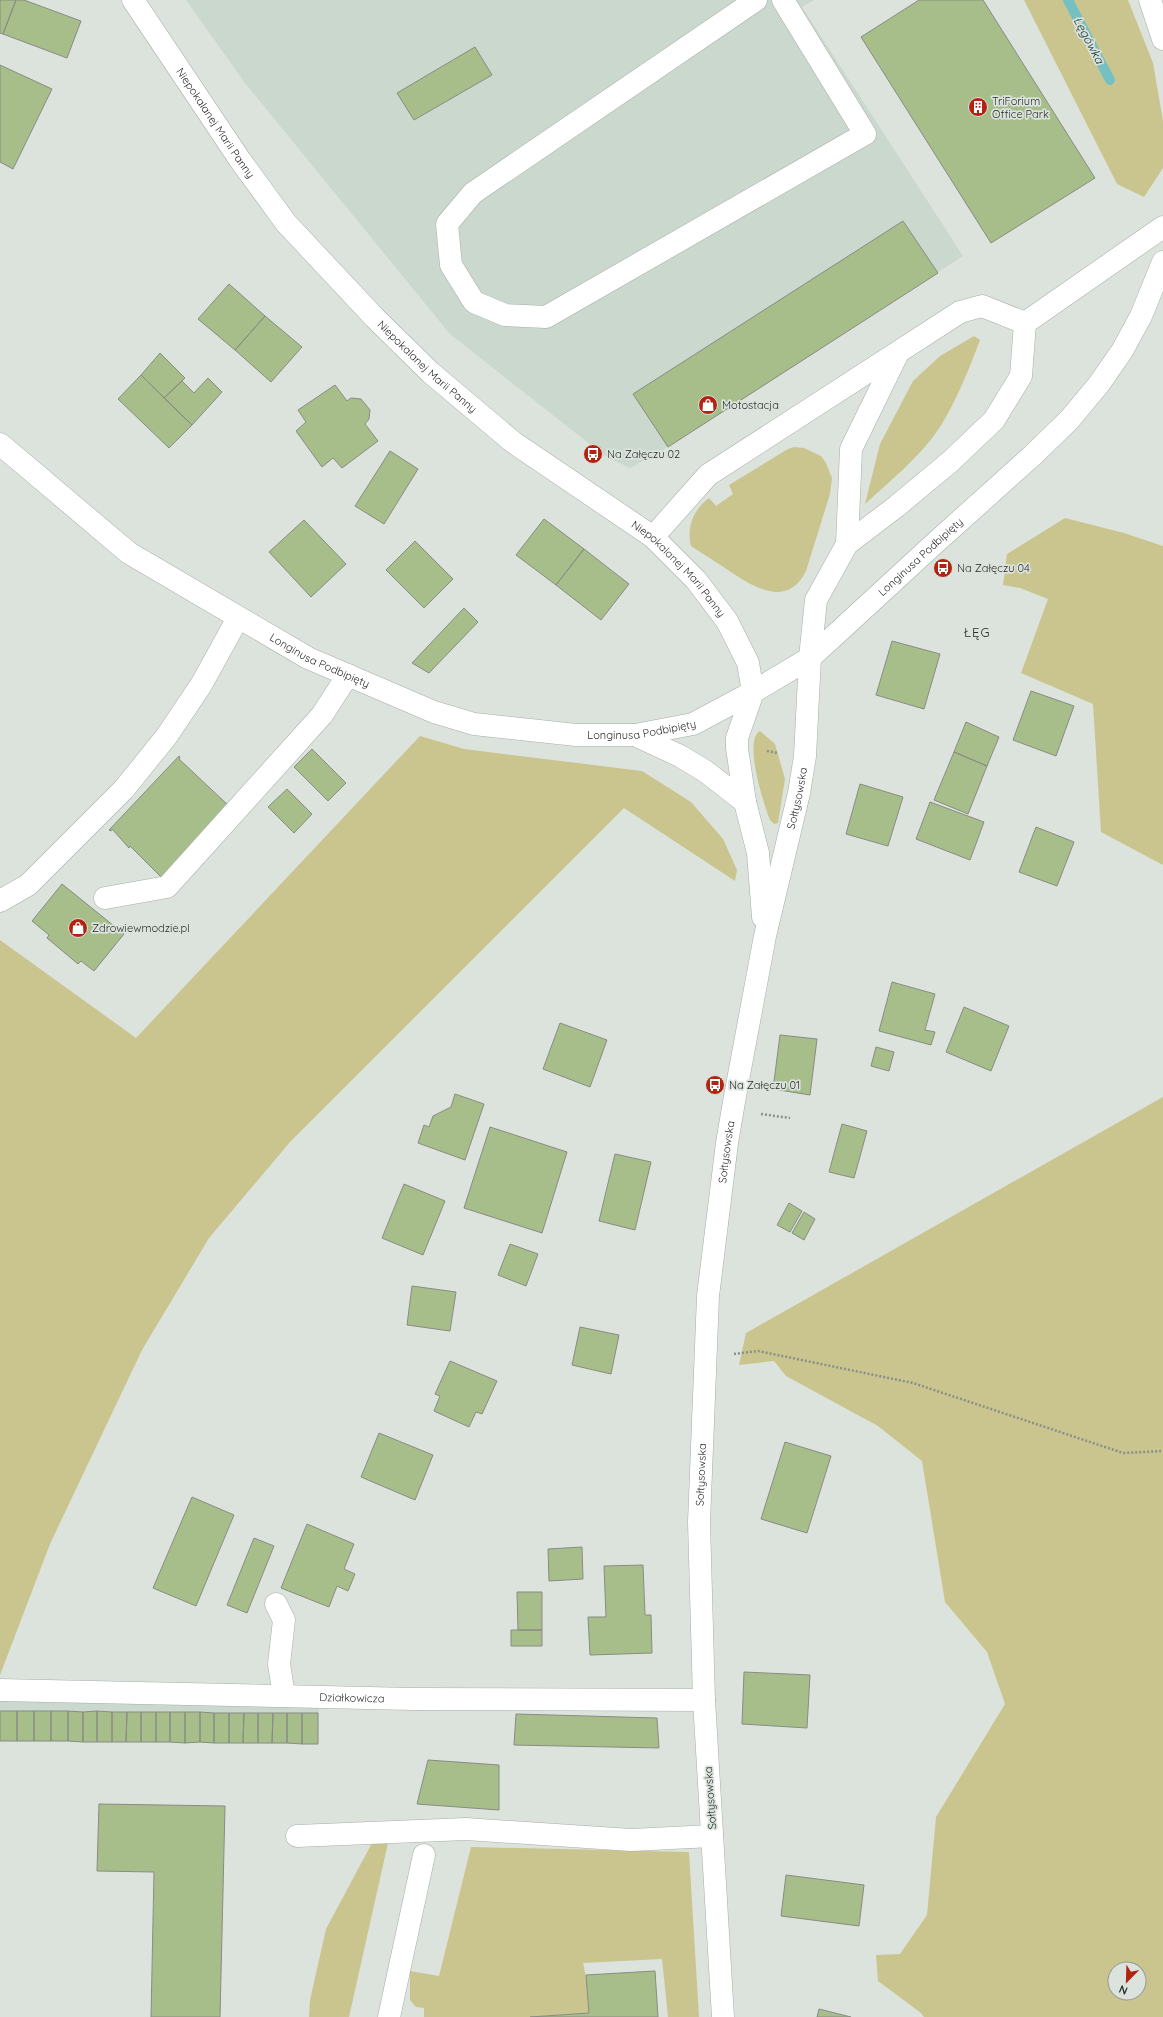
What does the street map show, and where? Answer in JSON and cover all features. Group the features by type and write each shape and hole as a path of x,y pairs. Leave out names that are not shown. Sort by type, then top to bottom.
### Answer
{"street":[{"name":"Niepokalanej Marii Panny","path":"133,0 240,160 286,223 375,318 431,373 513,442 653,537 696,580 727,621 748,663 753,692"},
{"path":"756,0 473,192 447,224 451,265 474,302 505,315 546,318 865,134 783,0"},
{"path":"1150,0 1163,39"},
{"path":"1025,323 1163,227"},
{"name":"Longinusa Podbipięty","path":"0,444 129,553 308,658 434,712 474,724 576,735 635,735 693,724 753,692 810,658 1033,455 1070,419 1122,351 1140,316 1163,262"},
{"path":"653,537 708,475 960,312 982,306 1025,323"},
{"path":"847,544 915,491 994,420 1021,376 1025,323"},
{"path":"847,544 851,449 898,353"},
{"name":"Sołtysowska","path":"723,2017 704,1700 699,1522 708,1296 727,1143 765,936 799,793 805,756 810,658 816,600 847,544"},
{"path":"0,901 28,885 124,789 166,737 201,685 238,618"},
{"path":"105,898 167,887 322,715 348,675"},
{"name":"Sołtysowska","path":"753,692 737,738 737,748 745,802 758,853 765,936"},
{"path":"635,735 680,756 705,771 745,802"},
{"path":"276,1604 284,1620 279,1664 284,1696"},
{"name":"Działkowicza","path":"0,1690 284,1696 704,1700"},
{"path":"297,1836 466,1829 631,1840 712,1836"},
{"path":"389,2017 424,1855"}],"path":[{"path":"760,1113 790,1118"},
{"path":"731,1355 758,1351 913,1383 1123,1453 1163,1451"}],"shaded area":[{"path":"186,0 814,0 802,7 963,256 668,447 630,468 605,456 450,334 245,83"},
{"path":"1024,0 1128,0 1153,63 1163,121 1163,168 1144,197 1117,184"},
{"path":"974,336 980,340 957,395 940,427 915,458 865,504 880,444 913,381 940,356"},
{"path":"794,447 804,448 821,456 826,463 832,478 830,494 806,571 798,583 789,589 780,592 769,591 748,583 691,546 690,532 692,519 699,507 709,498 716,506 733,494 729,485 788,449"},
{"path":"1065,518 1124,533 1163,546 1163,865 1101,832 1093,704 1021,673 1048,599 1020,588 1003,585 1007,554"},
{"path":"760,731 775,744 785,779 778,823 774,824 770,820 756,773 754,747 755,737"},
{"path":"420,736 464,749 642,771 691,802 723,839 737,870 735,881 624,808 290,1142 209,1238 142,1350 50,1544 0,1675 0,940 136,1038"},
{"path":"1163,1097 1163,2017 924,2017 921,2013 878,1981 876,1955 900,1954 927,1915 936,1817 1005,1704 987,1652 945,1602 922,1461 878,1426 786,1376 774,1361 739,1365 746,1333"},
{"path":"0,1696 319,1701 318,1744 0,1741"},
{"path":"372,1843 388,1843 349,2017 309,2017 310,2000 326,1929"},
{"path":"471,1847 689,1852 699,2017 668,2017 662,1959 583,1963 587,1977 589,2013 530,2017 424,2017 424,2008 416,2007 410,2000 410,1971 439,1976"}],"building":[{"path":"0,0 16,0 3,34 0,33"},
{"path":"16,0 24,0 81,21 67,58 3,34"},
{"name":"TriForium Office Park","path":"919,0 983,0 1095,178 991,243 861,37"},
{"path":"475,47 492,75 414,120 397,93"},
{"path":"0,65 52,89 13,169 0,162"},
{"path":"903,221 938,273 668,447 633,394"},
{"path":"229,284 265,316 235,350 198,319"},
{"path":"265,316 302,347 271,382 235,350"},
{"path":"160,353 185,378 164,398 141,375"},
{"path":"141,375 192,425 169,448 118,399"},
{"path":"208,378 222,392 192,425 164,398 182,381 194,393"},
{"path":"335,385 347,401 351,398 361,399 370,410 369,419 365,424 378,441 342,468 333,458 322,467 296,431 306,422 298,410"},
{"path":"390,451 418,469 384,524 355,506"},
{"path":"544,519 584,549 556,585 516,555"},
{"path":"304,520 346,564 311,597 269,552"},
{"path":"415,541 453,579 424,608 386,570"},
{"path":"584,549 629,584 601,620 556,585"},
{"path":"464,608 478,622 429,673 412,663"},
{"path":"892,641 940,654 924,709 876,695"},
{"path":"1031,691 1074,706 1056,756 1013,740"},
{"path":"966,722 999,737 987,766 954,752"},
{"path":"312,749 346,783 328,801 294,767"},
{"path":"954,752 987,766 968,814 934,800"},
{"path":"179,756 179,759 229,806 162,880 160,878 161,877 130,846 129,848 112,829 111,831 109,830"},
{"path":"860,784 903,797 888,846 846,834"},
{"path":"287,789 312,814 294,833 268,807"},
{"path":"930,802 984,822 970,860 916,839"},
{"path":"1036,827 1074,842 1057,886 1019,872"},
{"name":"Zdrowiewmodzie.pl","path":"62,884 124,934 94,971 81,961 78,964 47,938 49,935 32,921"},
{"path":"892,982 935,994 925,1030 935,1032 931,1045 879,1031"},
{"path":"964,1007 1009,1026 991,1071 946,1052"},
{"path":"560,1023 607,1040 590,1087 543,1069"},
{"path":"780,1035 817,1039 810,1095 773,1089"},
{"path":"876,1047 894,1052 889,1071 871,1066"},
{"path":"455,1094 484,1104 465,1160 418,1143 424,1125 429,1127 433,1116 451,1107"},
{"path":"842,1124 867,1131 854,1178 829,1172"},
{"path":"490,1127 567,1152 542,1233 464,1208"},
{"path":"615,1154 651,1162 635,1230 599,1221"},
{"path":"404,1184 445,1201 423,1255 382,1238"},
{"path":"789,1203 802,1211 790,1232 777,1225"},
{"path":"804,1212 815,1219 804,1240 792,1233"},
{"path":"510,1244 538,1254 526,1286 498,1275"},
{"path":"412,1286 456,1292 450,1331 407,1325"},
{"path":"580,1327 619,1335 611,1374 572,1365"},
{"path":"450,1361 497,1381 482,1414 476,1412 469,1427 434,1411 440,1396 435,1394"},
{"path":"379,1433 433,1455 415,1500 361,1477"},
{"path":"785,1442 831,1456 807,1533 761,1519"},
{"path":"192,1497 234,1515 196,1606 153,1588"},
{"path":"307,1524 354,1544 344,1569 355,1574 348,1591 337,1586 329,1607 281,1588"},
{"path":"254,1538 274,1546 247,1613 227,1605"},
{"path":"582,1547 583,1579 549,1581 548,1549"},
{"path":"643,1565 645,1615 651,1615 652,1653 590,1655 588,1617 606,1617 604,1566"},
{"path":"517,1592 542,1592 542,1630 518,1630"},
{"path":"511,1630 542,1630 542,1646 511,1646"},
{"path":"744,1672 810,1675 807,1728 742,1724"},
{"path":"0,1711 17,1711 17,1741 0,1741"},
{"path":"17,1711 34,1711 34,1741 17,1741"},
{"path":"34,1711 51,1711 51,1741 34,1741"},
{"path":"51,1711 68,1711 68,1741 51,1741"},
{"path":"68,1711 83,1712 83,1742 68,1741"},
{"path":"97,1711 97,1742 83,1742 83,1712"},
{"path":"97,1711 112,1712 112,1742 97,1742"},
{"path":"112,1712 127,1712 126,1742 112,1742"},
{"path":"127,1712 141,1712 141,1742 126,1742"},
{"path":"141,1712 156,1712 156,1742 141,1742"},
{"path":"156,1712 170,1712 170,1742 156,1742"},
{"path":"170,1712 185,1712 185,1743 170,1742"},
{"path":"185,1712 200,1712 200,1742 185,1743"},
{"path":"200,1712 214,1713 214,1743 200,1742"},
{"path":"214,1713 229,1713 229,1743 214,1743"},
{"path":"229,1713 244,1713 243,1743 229,1743"},
{"path":"244,1713 258,1713 258,1743 243,1743"},
{"path":"258,1713 273,1713 272,1743 258,1743"},
{"path":"273,1713 287,1713 287,1743 272,1743"},
{"path":"287,1713 302,1713 302,1744 287,1743"},
{"path":"302,1713 318,1713 318,1744 302,1744"},
{"path":"516,1714 657,1718 659,1748 514,1745"},
{"path":"428,1760 499,1765 499,1810 417,1804"},
{"path":"99,1804 225,1806 220,2017 151,2017 154,1872 97,1871"},
{"path":"786,1875 864,1885 859,1926 781,1916"},
{"path":"655,1971 658,2017 530,2017 589,2013 586,1975"},
{"path":"819,2009 851,2017 817,2017"}],"waterway":[{"name":"Łęgówka","path":"1068,0 1110,80"}],"place":[{"name":"TriForium Office Park","path":"978,107"},
{"name":"Motostacja","path":"708,405"},
{"name":"Na Załęczu 02","path":"593,454"},
{"name":"Na Załęczu 04","path":"943,568"},
{"name":"Zdrowiewmodzie.pl","path":"78,928"},
{"name":"Na Załęczu 01","path":"715,1085"}],"district":[{"name":"ŁĘG","path":"977,632"}]}
